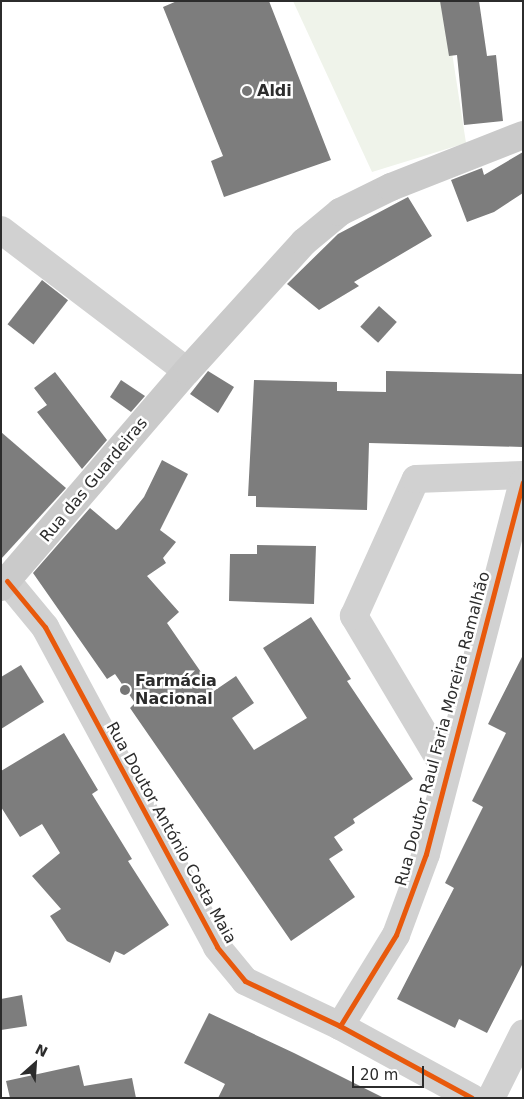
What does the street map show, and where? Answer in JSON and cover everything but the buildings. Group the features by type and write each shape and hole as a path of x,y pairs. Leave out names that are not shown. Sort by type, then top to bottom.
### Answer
{"main road":[{"name":"Rua das Guardeiras","path":"4,584 187,371 304,242 340,212 392,187 523,135"}],"street":[{"path":"1,230 187,371"},
{"path":"447,772 354,616 416,479 523,475"},
{"name":"Rua Doutor Raul Faria Moreira Ramalhão","path":"340,1026 396,935 426,854 523,482"},
{"name":"Rua Doutor António Costa Maia","path":"4,584 45,627 216,947 245,981 340,1026 472,1098"},
{"path":"491,1098 523,1034"}],"shaded area":[{"path":"293,1 444,1 466,143 372,172"}],"cycle path":[{"path":"340,1026 396,935 426,854 523,482"},
{"path":"7,581 45,627 217,947 245,981 340,1026 472,1098"}],"place":[{"name":"Aldi","path":"247,91"},
{"name":"Farmácia Nacional","path":"125,690"}]}
